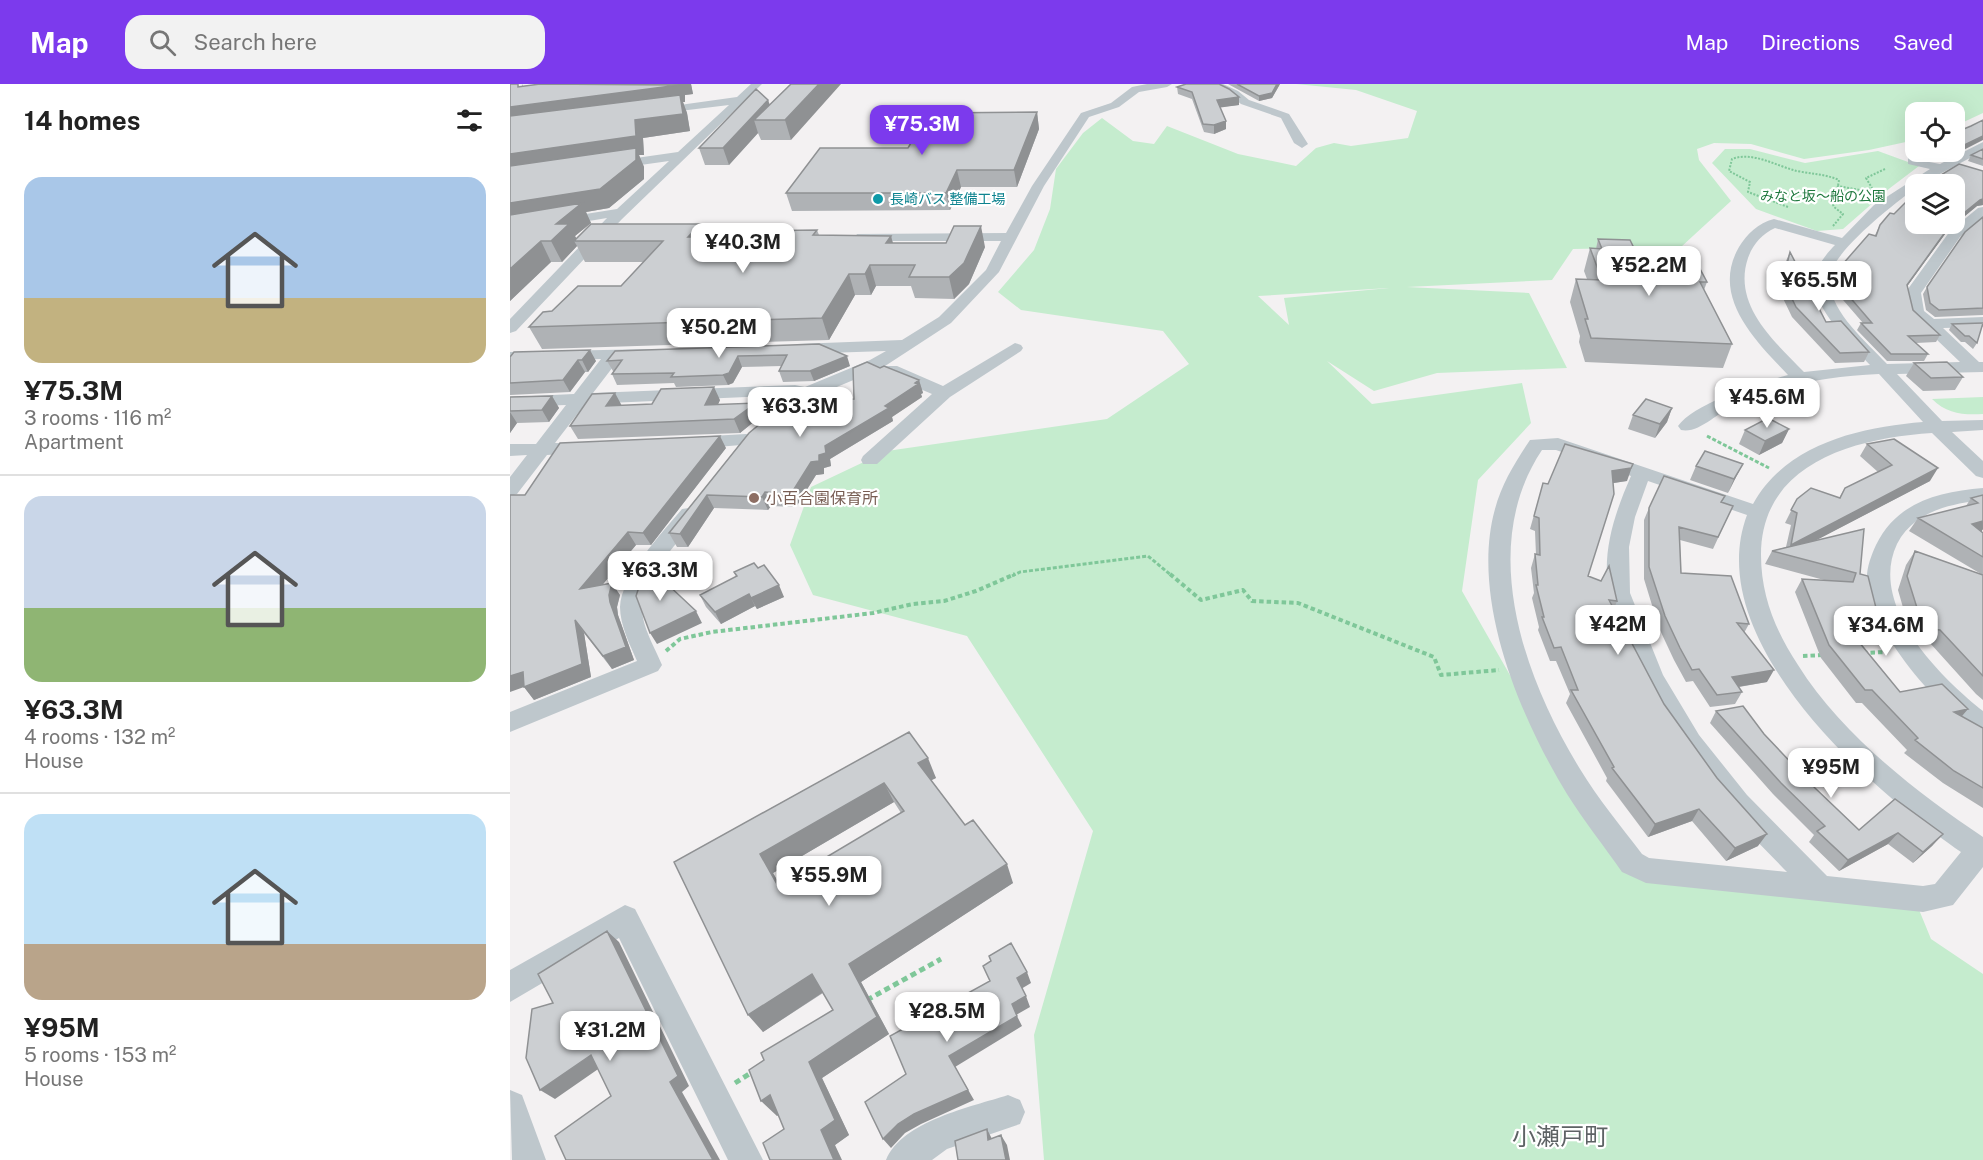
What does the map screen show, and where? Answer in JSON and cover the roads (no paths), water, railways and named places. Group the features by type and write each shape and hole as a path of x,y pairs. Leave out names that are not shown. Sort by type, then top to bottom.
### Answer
{"street":[{"path":"510,328 517,313 757,84"},
{"path":"726,465 746,440 789,404 807,393 876,364 945,320 986,280 1038,186 1085,115 1115,105 1136,89 1167,84"},
{"path":"1214,84 1234,93 1245,102 1285,116 1289,120 1294,137 1302,144"},
{"path":"648,112 740,100"},
{"path":"1983,146 1919,180 1879,208 1832,256 1821,279 1825,296 1840,323 1937,427 1983,472"},
{"path":"602,166 682,155"},
{"path":"1919,162 1972,169"},
{"path":"1979,368 1917,312 1914,303 1916,287 1955,234 1983,211"},
{"path":"510,230 622,212"},
{"path":"1800,378 1755,327 1742,303 1736,283 1738,266 1746,246 1764,226 1774,223 1843,243"},
{"path":"597,237 621,237"},
{"path":"656,237 786,237"},
{"path":"845,237 1011,237"},
{"path":"1929,324 1983,322"},
{"path":"778,349 906,345"},
{"path":"870,460 944,393 1015,348"},
{"path":"510,357 661,352"},
{"path":"510,490 614,354"},
{"path":"876,364 944,393"},
{"path":"1687,426 1706,412 1743,393 1800,378 1842,372 1979,368"},
{"path":"510,402 795,390 807,393"},
{"path":"1757,512 1558,444 1536,444 1523,463 1503,519 1501,548 1503,594 1509,628 1533,703 1569,774 1632,863 1646,870 1923,899 1943,896 1981,851 1934,817 1852,747 1812,702 1774,649 1759,610 1749,573 1749,543 1757,512 1785,475 1829,449 1869,436 1937,427 1983,425"},
{"path":"675,444 746,440"},
{"path":"510,450 607,447"},
{"path":"1642,473 1623,522 1618,564 1619,593 1639,650 1683,731 1710,769 1738,803 1794,858 1820,889"},
{"path":"510,722 650,665 630,607 635,591 646,570 704,494"},
{"path":"1983,494 1938,500 1906,517 1894,530 1885,549 1878,580 1893,624 1910,652 1959,707 1983,725"},
{"path":"510,987 625,919 746,1160"},
{"path":"510,1107 529,1160"},
{"path":"903,1160 938,1135 1008,1112"}],"place":[{"name":"長崎バス 整備工場","path":"878,199"},
{"name":"小百合園保育所","path":"754,498"}],"district":[{"name":"小瀬戸町","path":"1560,1136"}],"park label":[{"name":"みなと坂〜船の公園","path":"1823,196"}]}
